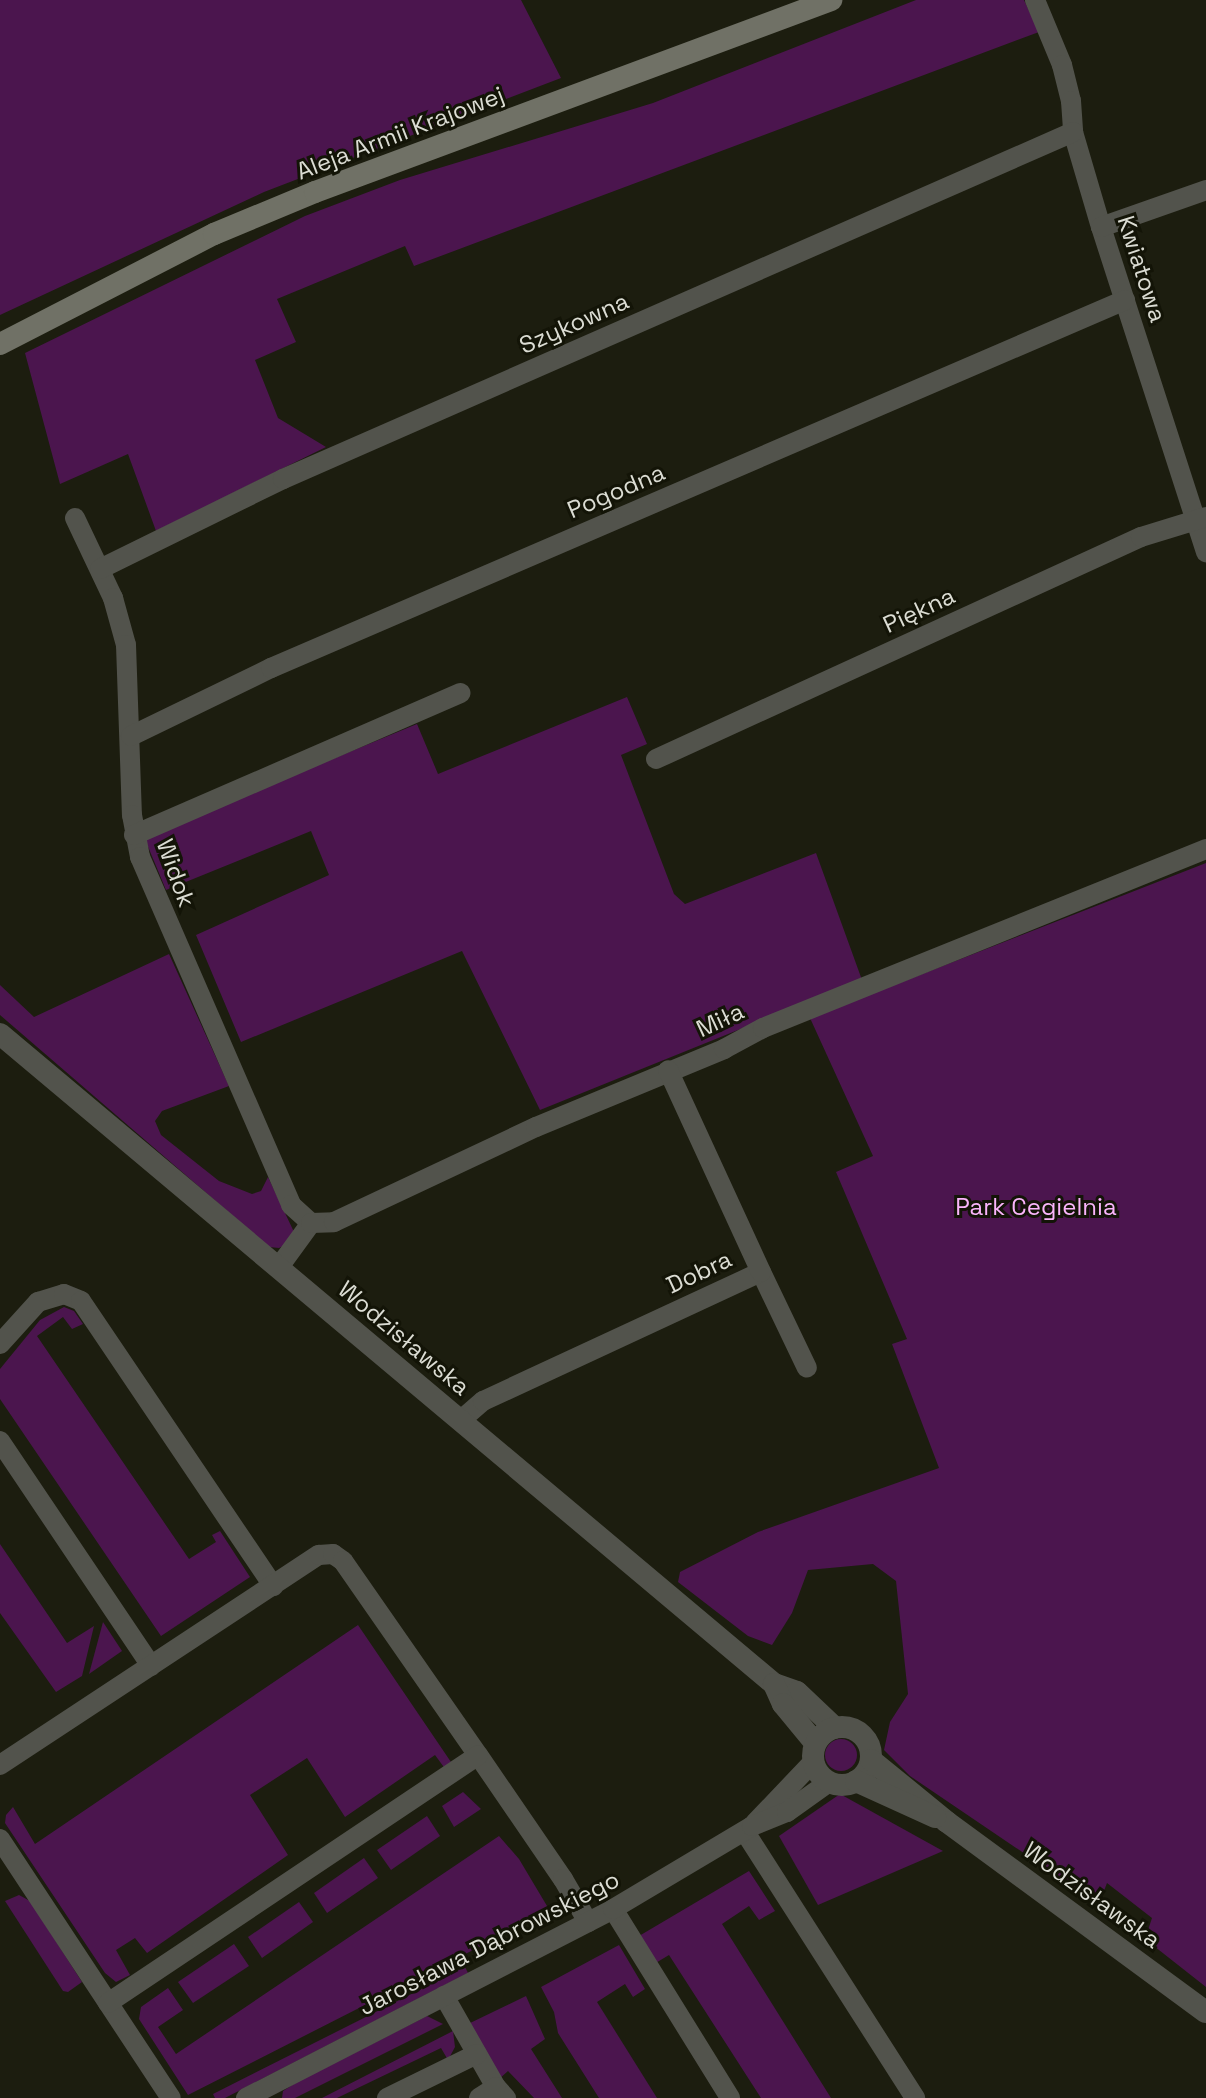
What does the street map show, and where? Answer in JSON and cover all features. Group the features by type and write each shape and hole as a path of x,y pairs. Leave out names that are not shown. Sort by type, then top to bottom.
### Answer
{"main road":[{"name":"Aleja Armii Krajowej","path":"0,344 214,234 315,192 831,0"}],"street":[{"name":"Kwiatowa","path":"1035,0 1062,65 1071,101 1073,132 1101,227 1200,519 1206,553"},
{"name":"Szykowna","path":"100,569 283,479 1073,132"},
{"path":"1101,227 1206,190"},
{"name":"Pogodna","path":"131,736 271,668 1125,300"},
{"name":"Widok","path":"75,518 113,598 126,645 134,835 152,891 291,1205 311,1223"},
{"name":"Piękna","path":"656,759 1141,537 1200,519"},
{"path":"134,835 460,693"},
{"name":"Miła","path":"311,1223 334,1222 536,1127 724,1049 763,1028 1206,849"},
{"name":"Wodzisławska","path":"0,1034 774,1684 797,1692 835,1728"},
{"name":"Dobra","path":"461,1420 483,1401 761,1272 668,1070"},
{"path":"279,1267 311,1223"},
{"path":"761,1272 807,1368"},
{"path":"0,1344 38,1302 64,1294 81,1301 273,1586"},
{"path":"0,1441 151,1666"},
{"path":"0,1765 319,1555 333,1554 343,1561 478,1755 563,1879 588,1922"},
{"name":"Wodzisławska","path":"774,1684 814,1753"},
{"path":"835,1728 852,1728 869,1745 871,1760 866,1772 856,1781 843,1785 829,1782 819,1774 814,1753 835,1728"},
{"name":"Jarosława Dąbrowskiego","path":"749,1829 814,1753"},
{"path":"108,2003 478,1755"},
{"name":"Wodzisławska","path":"871,1760 947,1822 1206,2012"},
{"name":"Wodzisławska","path":"856,1781 902,1805 947,1822"},
{"name":"Jarosława Dąbrowskiego","path":"258,2095 613,1909 749,1829 787,1812 829,1782"},
{"path":"749,1829 915,2098"},
{"path":"0,1839 171,2098"},
{"path":"613,1909 730,2098"},
{"path":"444,1996 477,2054 494,2094"},
{"path":"387,2098 477,2054"}],"green space":[{"path":"0,0 521,0 561,78 264,192 0,315"},
{"path":"916,0 1024,0 1039,32 414,266 405,246 277,299 296,342 255,360 278,418 326,447 156,531 128,454 60,484 25,353 305,216 400,180 653,103"},
{"path":"627,697 647,744 621,755 674,894 685,904 816,853 862,980 540,1110 462,951 241,1042 196,935 329,875 311,831 166,890 144,837 417,724 438,774"},
{"name":"Park Cegielnia","path":"1206,863 1206,1987 1145,1939 1152,1918 1107,1883 1099,1904 910,1776 884,1750 890,1722 908,1694 896,1581 873,1564 808,1570 792,1613 772,1645 748,1636 678,1582 680,1572 758,1532 939,1468 892,1344 907,1339 836,1172 873,1156 810,1018"},
{"path":"169,954 229,1086 162,1111 155,1121 161,1135 219,1181 252,1194 261,1191 268,1177 294,1232 289,1243 279,1248 269,1247 0,1015 0,985 34,1017"},
{"path":"64,1307 74,1311 83,1324 72,1329 63,1317 37,1336 189,1559 216,1542 212,1535 220,1531 250,1577 161,1636 0,1399 0,1369 40,1320"},
{"path":"0,1544 67,1643 94,1626 82,1676 56,1692 0,1613"},
{"path":"103,1622 122,1651 89,1674"},
{"path":"358,1625 453,1765 446,1770 435,1755 345,1817 307,1758 250,1795 288,1855 147,1953 135,1938 116,1950 130,1975 116,1982 105,1973 5,1823 6,1815 13,1807 35,1844"},
{"path":"841,1739 852,1744 857,1755 852,1766 841,1771 830,1766 825,1755 830,1744"},
{"path":"463,1792 481,1809 454,1827 442,1806"},
{"path":"840,1794 943,1851 818,1905 779,1836"},
{"path":"427,1816 440,1836 391,1870 377,1850"},
{"path":"499,1836 519,1859 550,1911 188,2095 139,2019 141,2007 168,1988 183,2010 158,2027 176,2054"},
{"path":"364,1858 378,1878 327,1913 314,1893"},
{"path":"749,1871 775,1911 759,1920 749,1906 722,1924 831,2098 761,2098 669,1955 654,1964 639,1936"},
{"path":"19,1895 30,1901 82,1982 68,1992 63,1991 5,1901"},
{"path":"299,1902 313,1922 262,1958 248,1937"},
{"path":"234,1944 249,1966 193,2003 178,1982"},
{"path":"619,1945 645,1989 633,1997 625,1984 597,2002 657,2098 599,2098 558,2033 554,2012 541,1987"},
{"path":"465,1967 468,1973 225,2098 215,2098 213,2094"},
{"path":"526,1996 545,2039 531,2049 562,2098 534,2098 508,2071 498,2080 468,2024"},
{"path":"427,2016 443,2024 295,2098 282,2098 283,2091 297,2082"},
{"path":"453,2031 455,2047 448,2060 441,2048 337,2098 322,2098"}]}
